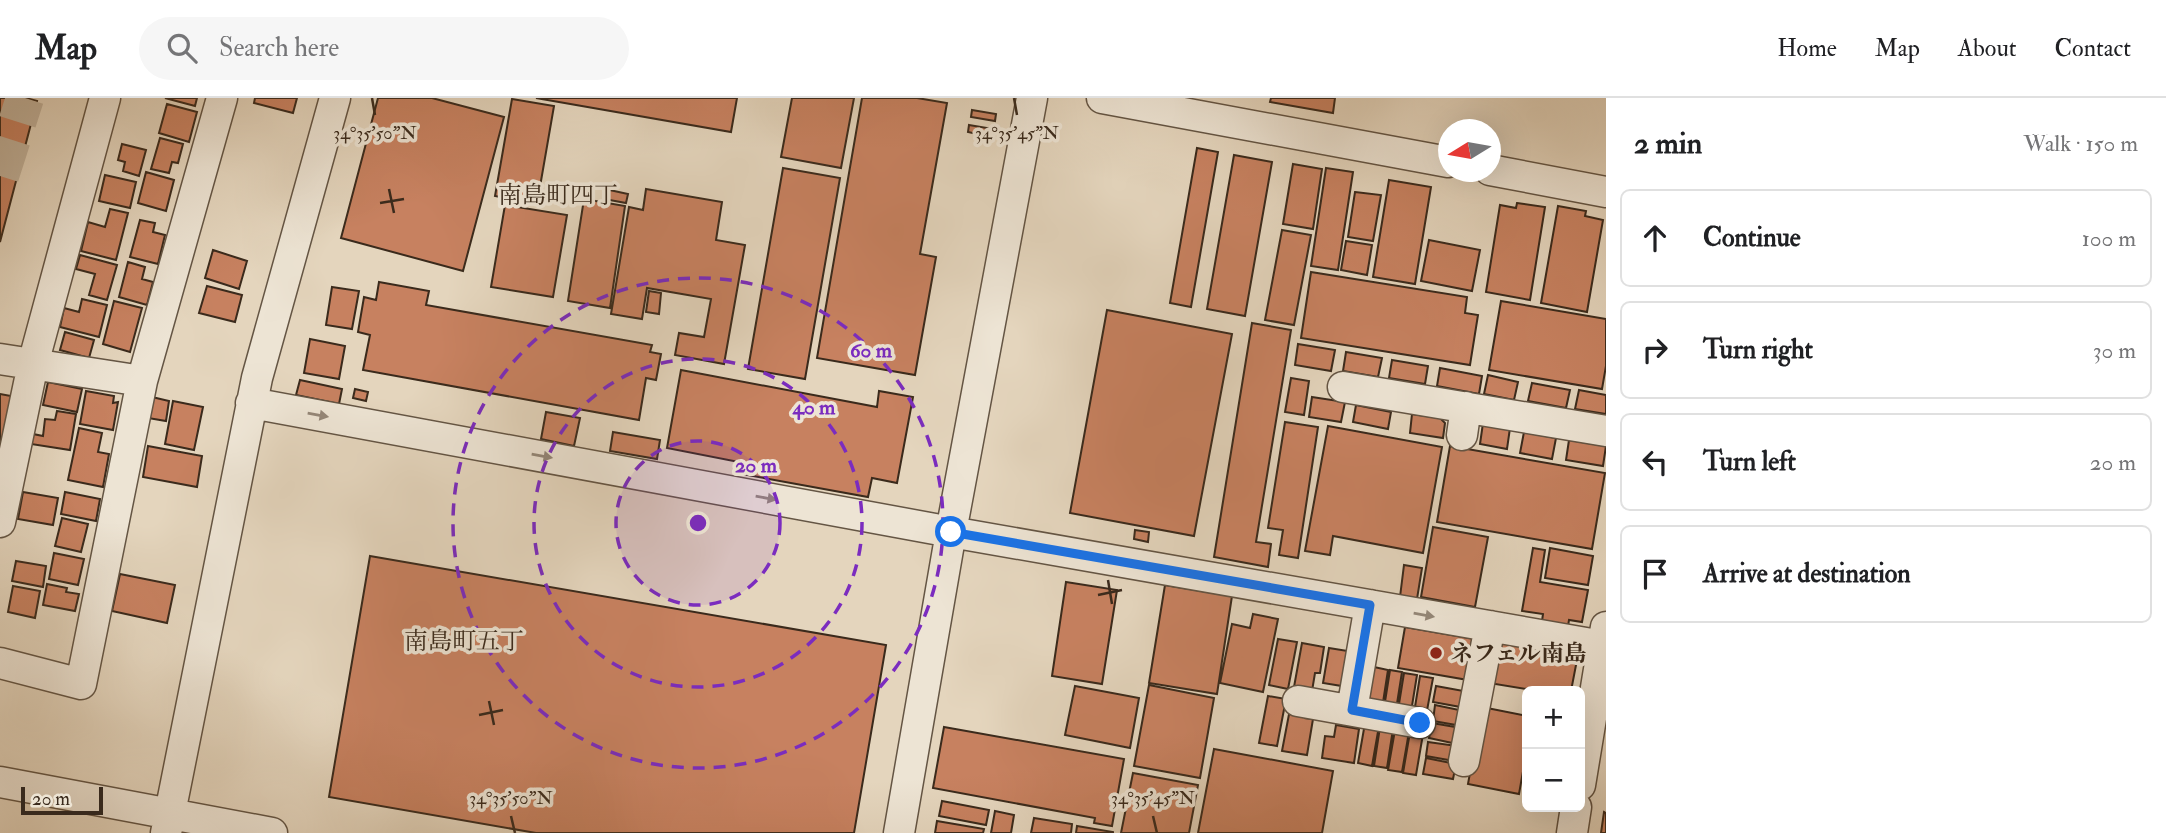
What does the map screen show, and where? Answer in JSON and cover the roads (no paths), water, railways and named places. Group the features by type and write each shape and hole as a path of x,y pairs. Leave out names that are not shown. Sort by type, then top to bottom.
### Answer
{"street":[{"path":"0,523 33,364 105,98"},
{"path":"0,663 81,684 142,381 222,98"},
{"path":"168,823 251,403 335,98"},
{"path":"899,833 951,532 1032,98"},
{"path":"1102,98 1438,160"},
{"path":"1501,172 1606,192"},
{"path":"0,359 142,381"},
{"path":"1343,387 1464,421 1606,431"},
{"path":"251,403 951,532 1490,626 1604,636 1599,717 1585,767"},
{"path":"1352,710 1370,605"},
{"path":"1464,761 1490,626"},
{"path":"1298,701 1420,723"},
{"path":"0,782 168,823 272,833"},
{"path":"1572,833 1575,812"}],"tunnel":[{"path":"0,176 25,98"}],"place":[{"name":"ネフェル南島","path":"1436,653"}],"district":[{"name":"南島町四丁","path":"558,195"},
{"name":"南島町五丁","path":"464,641"}]}
